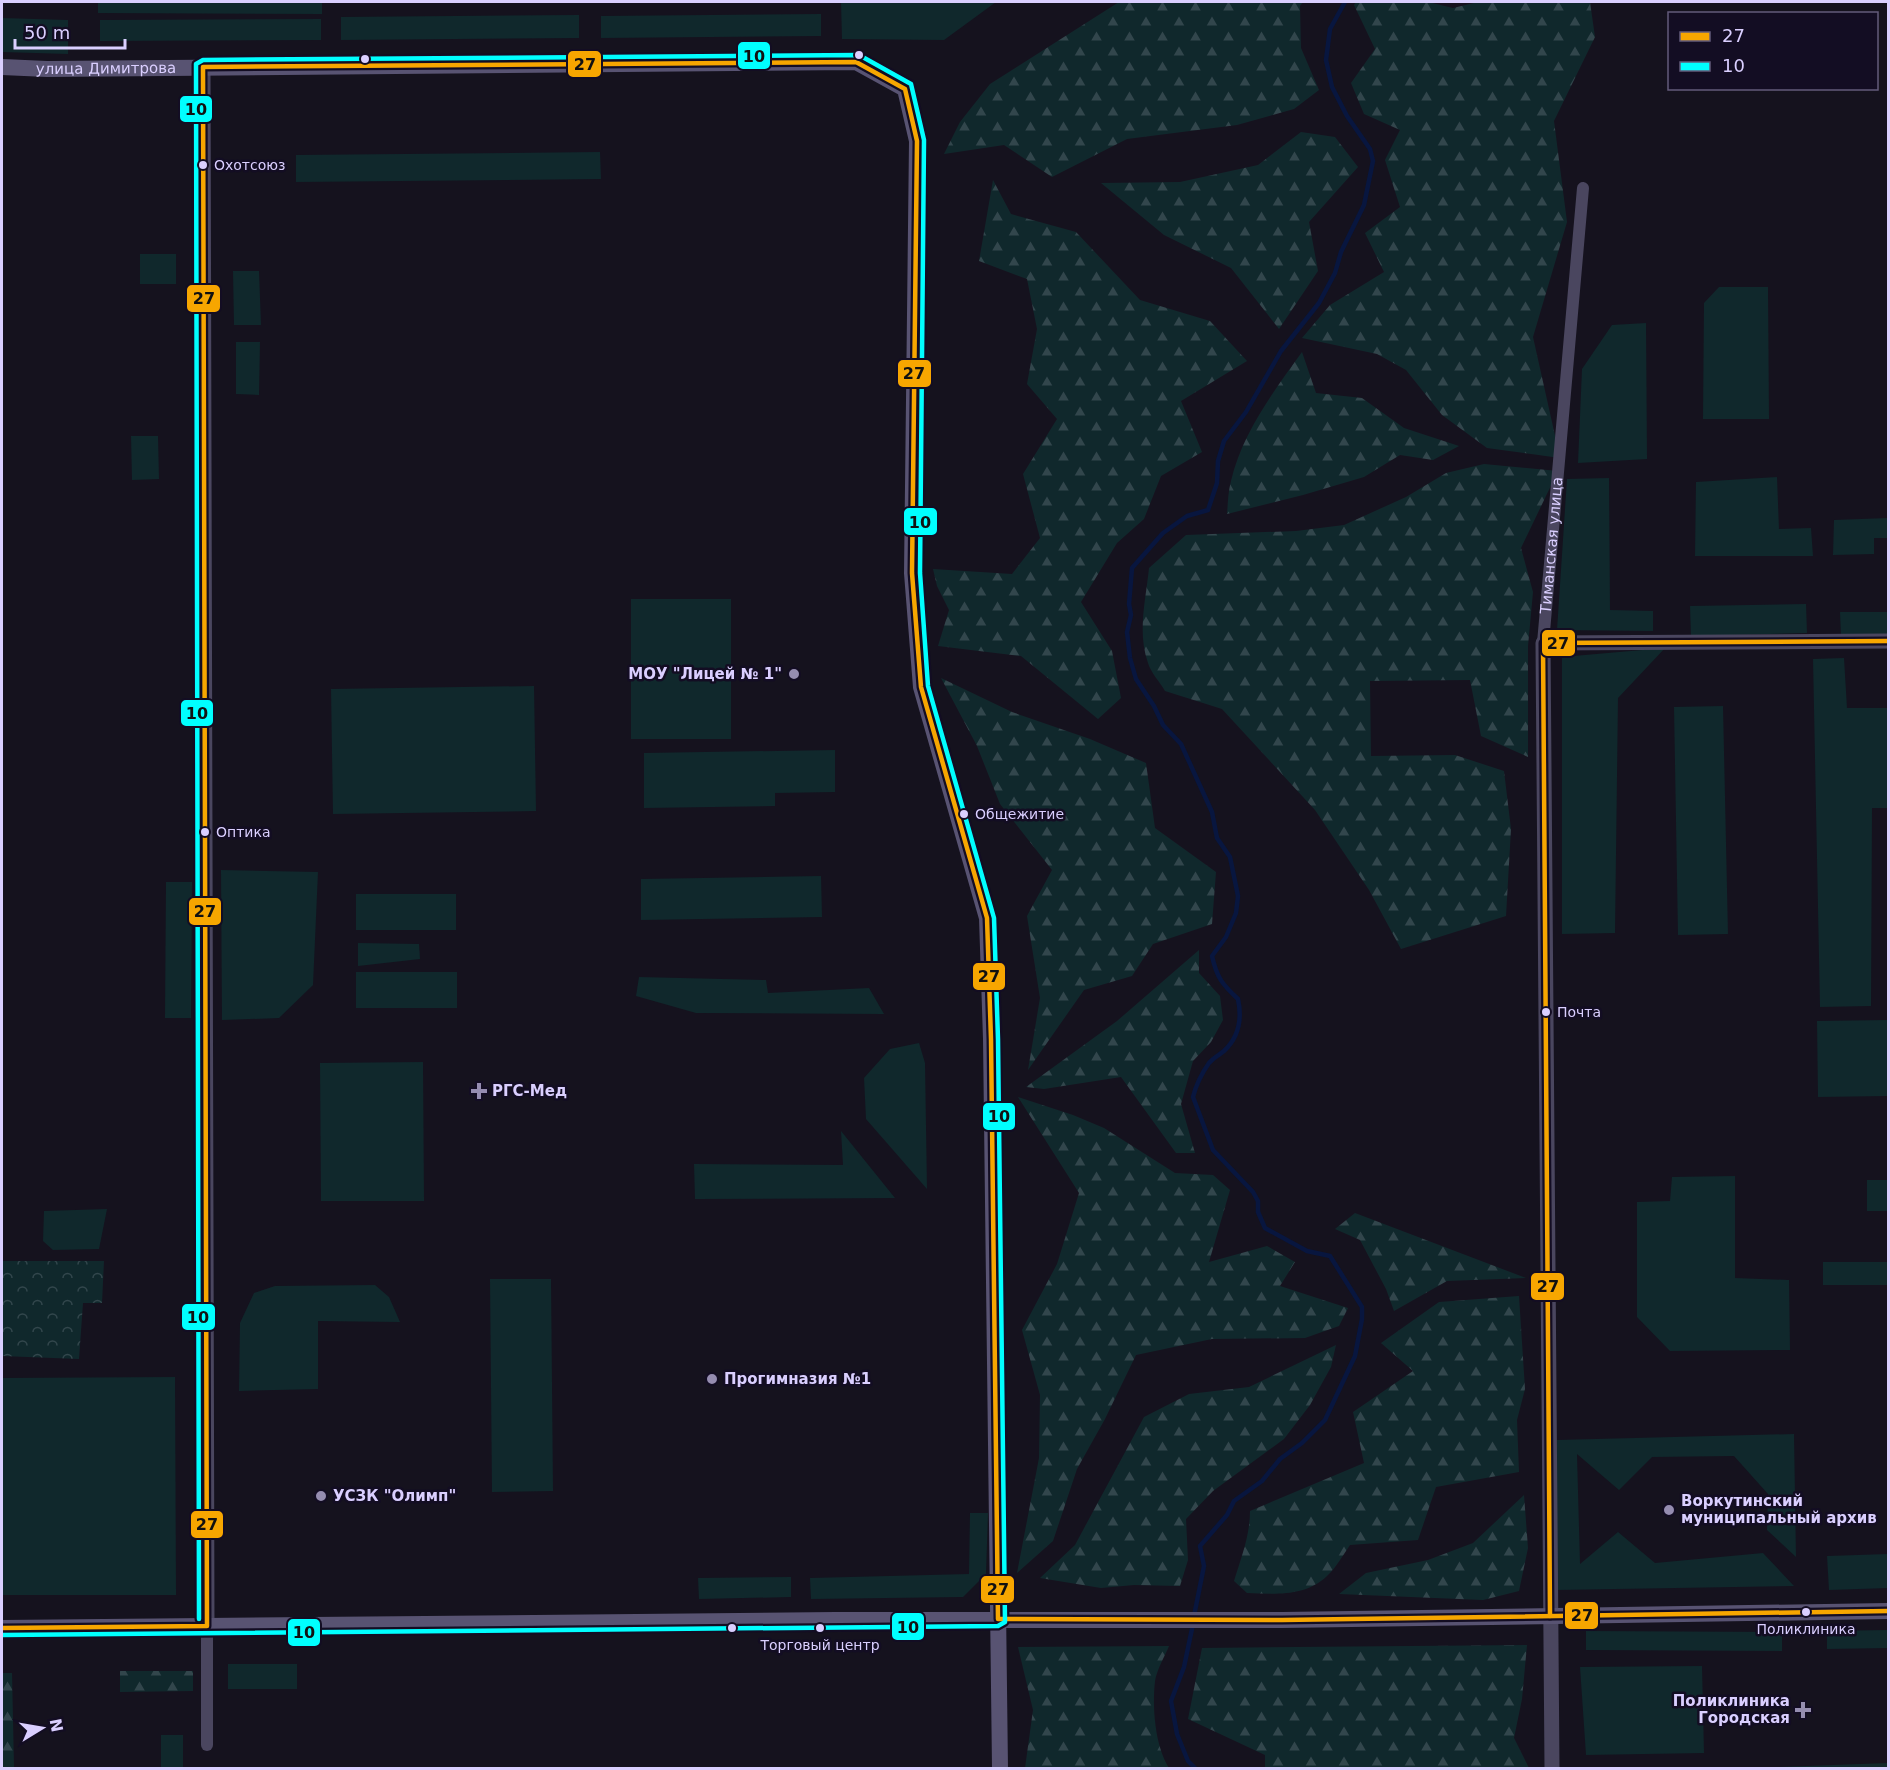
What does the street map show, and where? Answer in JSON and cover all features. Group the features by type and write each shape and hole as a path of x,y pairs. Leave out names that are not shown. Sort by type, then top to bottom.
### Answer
{"main road":[{"name":"улица Димитрова","path":"2,67 57,69 856,62 905,89 917,141 912,573 921,687 987,918 991,1039 998,1619"},
{"path":"2,1628 998,1619 1282,1620 1888,1611"},
{"path":"998,1619 1000,1768"}],"street":[{"path":"203,67 207,1745"},
{"name":"Тиманская улица","path":"1552,1768 1543,643 1583,188"},
{"path":"1543,643 1888,641"}],"green space":[{"path":"98,2 322,2 322,14 98,13"},
{"path":"841,2 996,2 944,40 842,39"},
{"path":"1119,2 1303,2 1300,6 1301,48 1319,90 1294,109 1237,125 1127,139 1052,177 1004,145 944,154 960,122 990,84"},
{"path":"1356,2 1428,2 1453,8 1478,2 1590,2 1595,37 1554,121 1567,222 1533,337 1560,458 1487,448 1442,415 1406,370 1377,354 1302,338 1330,305 1384,272 1365,233 1400,207 1385,160 1400,130 1364,114 1351,83 1375,49 1354,5"},
{"path":"821,14 821,36 601,38 601,16"},
{"path":"579,15 579,38 341,40 341,17"},
{"path":"2,18 68,20 68,54 2,52"},
{"path":"321,19 321,40 100,41 100,20"},
{"path":"1301,132 1335,137 1358,167 1309,222 1318,271 1279,329 1231,268 1164,235 1101,183 1180,182 1258,165"},
{"path":"600,152 601,179 296,182 296,155"},
{"path":"993,180 1011,214 1076,232 1140,300 1210,321 1247,361 1181,401 1202,452 1161,476 1144,519 1117,543 1081,602 1112,651 1121,698 1098,719 1021,656 938,646 949,610 937,586 933,569 1012,574 1040,538 1023,474 1057,419 1027,384 1037,329 1027,279 979,261"},
{"path":"140,254 176,254 176,284 140,284"},
{"path":"233,271 259,271 261,325 234,325"},
{"path":"1719,287 1768,287 1769,419 1703,419 1704,303"},
{"path":"1646,323 1647,459 1578,463 1582,369 1612,325"},
{"path":"236,342 260,342 259,395 236,394"},
{"path":"1302,352 1316,393 1362,398 1404,428 1459,446 1433,460 1400,455 1364,477 1227,514 1230,485 1243,446 1260,413"},
{"path":"131,436 158,436 159,479 132,480"},
{"path":"1484,464 1558,471 1521,548 1533,592 1528,646 1528,757 1481,736 1470,680 1370,681 1371,756 1455,755 1504,771 1511,829 1506,916 1401,949 1369,890 1315,810 1222,709 1165,691 1153,674 1143,639 1143,616 1149,568 1186,535 1296,531 1344,525 1406,497 1446,473"},
{"path":"1777,477 1779,529 1811,528 1813,556 1695,556 1696,482"},
{"path":"1609,478 1610,610 1653,611 1653,631 1557,630 1567,479"},
{"path":"1888,518 1888,538 1874,538 1874,554 1833,555 1834,520"},
{"path":"631,599 731,599 731,739 631,739"},
{"path":"1806,604 1807,633 1691,636 1690,606"},
{"path":"1840,612 1888,612 1888,636 1841,636"},
{"path":"1665,648 1618,698 1615,933 1562,934 1562,657"},
{"path":"1844,658 1847,708 1888,708 1888,808 1872,808 1871,1006 1820,1007 1813,659"},
{"path":"941,678 1012,712 1090,739 1146,763 1155,828 1216,872 1212,924 1153,944 1132,976 1084,990 1028,1070 1040,998 1027,916 1052,870 1000,804 977,746"},
{"path":"534,686 536,811 333,814 331,689"},
{"path":"1723,706 1728,934 1678,935 1674,707"},
{"path":"835,750 835,792 775,793 775,806 644,808 644,753"},
{"path":"221,870 318,872 313,985 279,1018 222,1020"},
{"path":"821,876 822,917 641,920 641,879"},
{"path":"166,882 192,882 191,1018 165,1018"},
{"path":"356,894 456,894 456,930 356,930"},
{"path":"358,943 419,944 420,959 358,966"},
{"path":"1199,950 1199,973 1220,996 1223,1020 1211,1042 1193,1061 1181,1104 1195,1153 1176,1153 1121,1077 1044,1089 1026,1087 1117,1021"},
{"path":"356,972 457,972 457,1008 356,1008"},
{"path":"639,977 766,980 768,993 869,988 884,1014 696,1013 636,996"},
{"path":"1888,1020 1888,1096 1818,1097 1817,1021"},
{"path":"919,1043 925,1063 927,1189 866,1119 864,1078 890,1049"},
{"path":"423,1062 424,1201 321,1201 320,1063"},
{"path":"1018,1097 1104,1128 1175,1173 1213,1175 1230,1190 1209,1262 1267,1246 1295,1262 1280,1286 1348,1308 1339,1326 1305,1338 1212,1339 1136,1355 1105,1419 1077,1469 1053,1541 1017,1573 1039,1458 1040,1395 1022,1330 1057,1264 1079,1193"},
{"path":"841,1131 895,1198 695,1199 694,1164 843,1165"},
{"path":"1735,1176 1735,1278 1789,1280 1790,1350 1670,1351 1637,1317 1637,1202 1670,1201 1672,1177"},
{"path":"1867,1180 1888,1180 1888,1211 1867,1211"},
{"path":"107,1209 99,1249 53,1250 43,1241 44,1211"},
{"path":"1355,1213 1526,1278 1447,1281 1394,1311 1386,1289 1360,1240 1335,1229"},
{"path":"2,1261 104,1261 102,1303 83,1303 79,1359 2,1356"},
{"path":"1823,1262 1888,1262 1888,1285 1823,1285"},
{"path":"490,1279 551,1279 553,1491 492,1492"},
{"path":"375,1285 389,1297 400,1322 318,1321 318,1389 239,1391 240,1323 254,1293 275,1286"},
{"path":"1519,1296 1525,1389 1517,1420 1519,1472 1436,1487 1418,1540 1350,1545 1330,1573 1309,1588 1289,1593 1247,1593 1234,1581 1247,1538 1250,1511 1364,1463 1353,1412 1413,1371 1381,1343 1439,1302"},
{"path":"1336,1345 1331,1367 1310,1405 1284,1439 1213,1491 1186,1519 1188,1560 1180,1586 1134,1585 1101,1588 1040,1578 1075,1545 1144,1417 1189,1394 1249,1387"},
{"path":"175,1377 176,1595 2,1595 2,1378"},
{"path":"1794,1434 1796,1557 1767,1530 1768,1494 1734,1456 1652,1457 1619,1490 1577,1454 1580,1564 1618,1532 1655,1563 1763,1553 1794,1586 1556,1590 1557,1440"},
{"path":"1524,1495 1528,1548 1519,1591 1483,1600 1339,1594 1366,1573 1428,1560 1473,1543"},
{"path":"970,1513 988,1513 986,1574 963,1597 811,1599 810,1578 969,1574"},
{"path":"1888,1554 1888,1588 1829,1590 1827,1556"},
{"path":"791,1577 791,1597 699,1599 698,1578"},
{"path":"1888,1630 1888,1648 1827,1649 1827,1631"},
{"path":"1586,1631 1782,1632 1782,1651 1586,1650"},
{"path":"1527,1645 1522,1699 1514,1738 1529,1768 1265,1768 1265,1755 1188,1719 1202,1648"},
{"path":"1169,1646 1156,1676 1154,1702 1160,1749 1169,1768 1025,1768 1033,1710 1018,1647"},
{"path":"228,1664 297,1664 297,1689 228,1689"},
{"path":"1702,1666 1704,1753 1586,1755 1580,1667"},
{"path":"120,1671 193,1671 193,1691 120,1692"},
{"path":"2,1673 12,1673 14,1768 2,1768"},
{"path":"161,1735 183,1735 183,1768 161,1768"},
{"path":"1888,1763 1888,1768 1778,1767"}],"waterway":[{"path":"1194,1616 1204,1566 1200,1546 1227,1515 1234,1501 1262,1481 1280,1459 1302,1443 1325,1420 1355,1356 1362,1307 1330,1256 1307,1251 1265,1228 1258,1212 1258,1201 1253,1192 1213,1150 1193,1097 1206,1067 1229,1046 1238,1027 1240,1013 1238,999 1221,980 1212,956 1226,937 1236,913 1238,896 1230,857 1217,838 1212,812 1181,744 1163,725 1154,706 1136,679 1130,658 1127,632 1131,615 1129,604 1132,568 1163,533 1187,516 1208,510 1217,483 1218,461 1224,441 1246,412 1281,351 1319,303 1335,273 1341,252 1364,205 1373,161 1370,149 1347,116 1332,87 1326,60 1330,29 1345,2"},
{"path":"1193,1624 1184,1667 1171,1701 1177,1734 1188,1761 1195,1768"}],"transit line":[{"name":"10","path":"2,1635 998,1626 1005,1622 998,1039 994,918 928,686 920,573 924,140 911,84 859,55 203,60 196,64 199,1619"},
{"name":"27","path":"2,1628 207,1626 203,67 856,62 905,89 917,141 912,573 921,687 987,918 991,1039 998,1619 1282,1620 1888,1611"},
{"name":"27","path":"1550,1616 1543,643 1888,641"}],"place":[{"name":"Охотсоюз","path":"203,165"},
{"name":"МОУ \"Лицей № 1\"","path":"794,674"},
{"name":"Общежитие","path":"964,814"},
{"name":"Оптика","path":"205,832"},
{"name":"Почта","path":"1546,1012"},
{"name":"РГС-Мед","path":"479,1091"},
{"name":"Прогимназия №1","path":"712,1379"},
{"name":"УСЗК \"Олимп\"","path":"321,1496"},
{"name":"Воркутинский муниципальный архив","path":"1669,1510"},
{"name":"Поликлиника","path":"1806,1612"},
{"name":"Торговый центр","path":"820,1628"},
{"name":"Поликлиника Городская","path":"1803,1710"}]}
